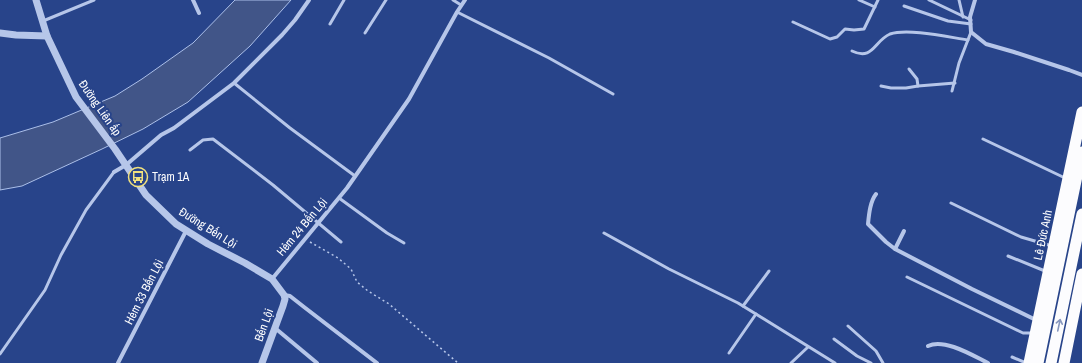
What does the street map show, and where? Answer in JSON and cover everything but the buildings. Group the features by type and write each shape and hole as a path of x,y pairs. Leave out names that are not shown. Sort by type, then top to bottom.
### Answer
{"highway":[{"name":"Lê Đức Anh","path":"1029,363 1037,333 1082,112"},
{"name":"Lê Đức Anh","path":"1038,363 1082,152"},
{"path":"1051,363 1082,214"},
{"path":"1064,363 1082,274"}],"street":[{"name":"Đường Liên ấp","path":"36,0 48,36 76,97 115,149"},
{"path":"193,0 200,13"},
{"path":"114,172 126,165 161,135 174,128 234,83 282,35 309,0"},
{"name":"Hẻm 24 Bến Lội","path":"272,279 347,188 409,99 465,0"},
{"path":"975,0 971,22 971,32 986,44 1082,75"},
{"path":"0,33 48,36"},
{"name":"Đường Bến Lội","path":"115,149 146,195 176,224 208,244 272,279 284,295"},
{"path":"876,194 869,213 868,224 886,242 895,249 972,289 1039,321"},
{"name":"Hẻm 33 Bến Lội","path":"118,363 186,231"},
{"path":"895,249 904,231"},
{"path":"284,295 290,296 376,363"},
{"name":"Bến Lội","path":"262,363 283,306 285,299 284,295"},
{"path":"275,328 317,363"},
{"path":"928,346 933,344 947,345 988,363"}],"lane":[{"path":"43,20 94,0"},
{"path":"330,24 344,0"},
{"path":"365,33 386,0"},
{"path":"453,0 461,5"},
{"path":"859,0 875,7"},
{"path":"793,22 830,39 837,37 845,29 864,29 878,0"},
{"path":"929,0 971,22"},
{"path":"959,0 963,17"},
{"path":"904,6 948,20 971,22"},
{"path":"457,12 549,58 613,94"},
{"path":"852,51 857,54 867,54 883,38 892,34 906,32 968,40"},
{"path":"952,91 959,63 971,32"},
{"path":"909,69 917,79 918,86"},
{"path":"234,83 290,128 355,176"},
{"path":"882,86 891,88 906,88 955,83"},
{"path":"190,150 203,140 213,139 273,185 340,242"},
{"path":"983,139 1068,180"},
{"path":"0,354 45,290 61,255 86,210 114,172"},
{"path":"339,198 387,233 404,243"},
{"path":"951,203 1021,237 1054,247"},
{"path":"604,233 669,269 744,306 835,363"},
{"path":"1008,256 1049,272"},
{"path":"744,306 769,271"},
{"path":"907,277 1023,333 1037,333"},
{"path":"730,353 756,314"},
{"path":"848,326 876,351 883,363"},
{"path":"834,339 857,356 871,363"},
{"path":"791,363 808,347"},
{"path":"1012,357 1026,363"}],"path":[{"path":"305,239 338,258 352,269 357,282 389,304 458,363"}],"water":[{"path":"235,0 291,0 250,46 188,102 143,129 102,149 22,186 0,190 0,138 53,122 115,96 193,43"}],"place":[{"name":"Trạm 1A","path":"138,177"}]}
